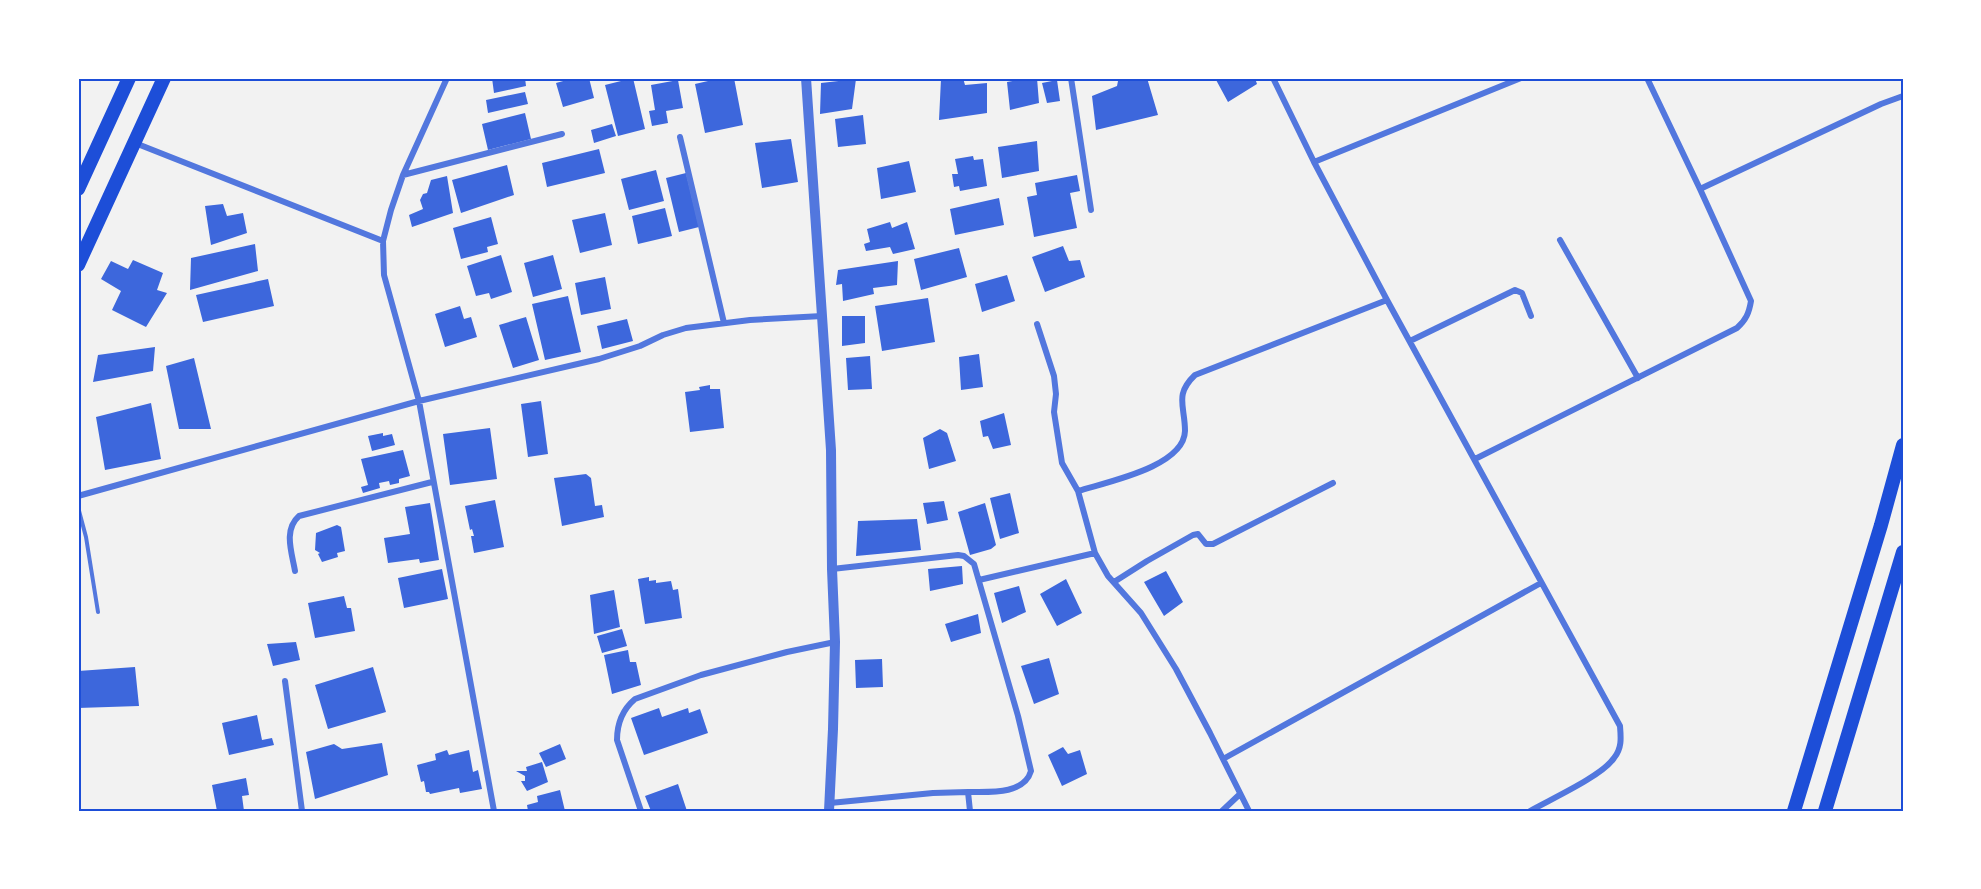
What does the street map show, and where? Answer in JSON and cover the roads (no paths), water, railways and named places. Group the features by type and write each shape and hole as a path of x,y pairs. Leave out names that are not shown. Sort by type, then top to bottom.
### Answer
{"main road":[{"path":"78,189 129,78"},
{"path":"78,265 165,78"},
{"path":"1794,811 1903,445"},
{"path":"1825,811 1903,552"}],"street":[{"path":"447,78 403,175 383,241 384,275 419,401 494,811"},
{"path":"806,78 831,450 831,569 835,642 829,807 933,793 1017,788 1030,777 1031,763 974,564 964,556 958,555 831,569"},
{"path":"1071,78 1092,210"},
{"path":"1273,78 1314,162 1387,300 1620,726 1622,741 1613,760 1604,768 1530,811"},
{"path":"1314,162 1521,78"},
{"path":"1475,459 1737,328 1745,321 1750,301 1647,78"},
{"path":"1700,189 1881,104 1903,96"},
{"path":"403,175 562,134"},
{"path":"681,137 724,323"},
{"path":"135,143 383,241"},
{"path":"1560,240 1638,378"},
{"path":"1410,341 1515,290 1522,293 1531,316"},
{"path":"1077,491 1148,468 1167,458 1179,448 1185,430 1182,391 1195,375 1387,300"},
{"path":"78,496 419,401 599,359 686,328 823,316"},
{"path":"1036,324 1054,376 1056,394 1054,411 1062,463 1077,491 1095,553 1113,582 1141,613 1185,685 1249,811"},
{"path":"295,571 289,534 294,521 299,516 432,482"},
{"path":"1113,582 1193,535 1198,534 1206,544 1213,544 1333,483"},
{"path":"979,580 1095,553"},
{"path":"1223,759 1541,583"},
{"path":"641,811 617,740 620,718 628,705 635,699 701,675 835,642"},
{"path":"285,681 302,811"},
{"path":"968,792 970,811"},
{"path":"1222,811 1240,794"}],"lane":[{"path":"78,507 86,537 98,612"}]}
